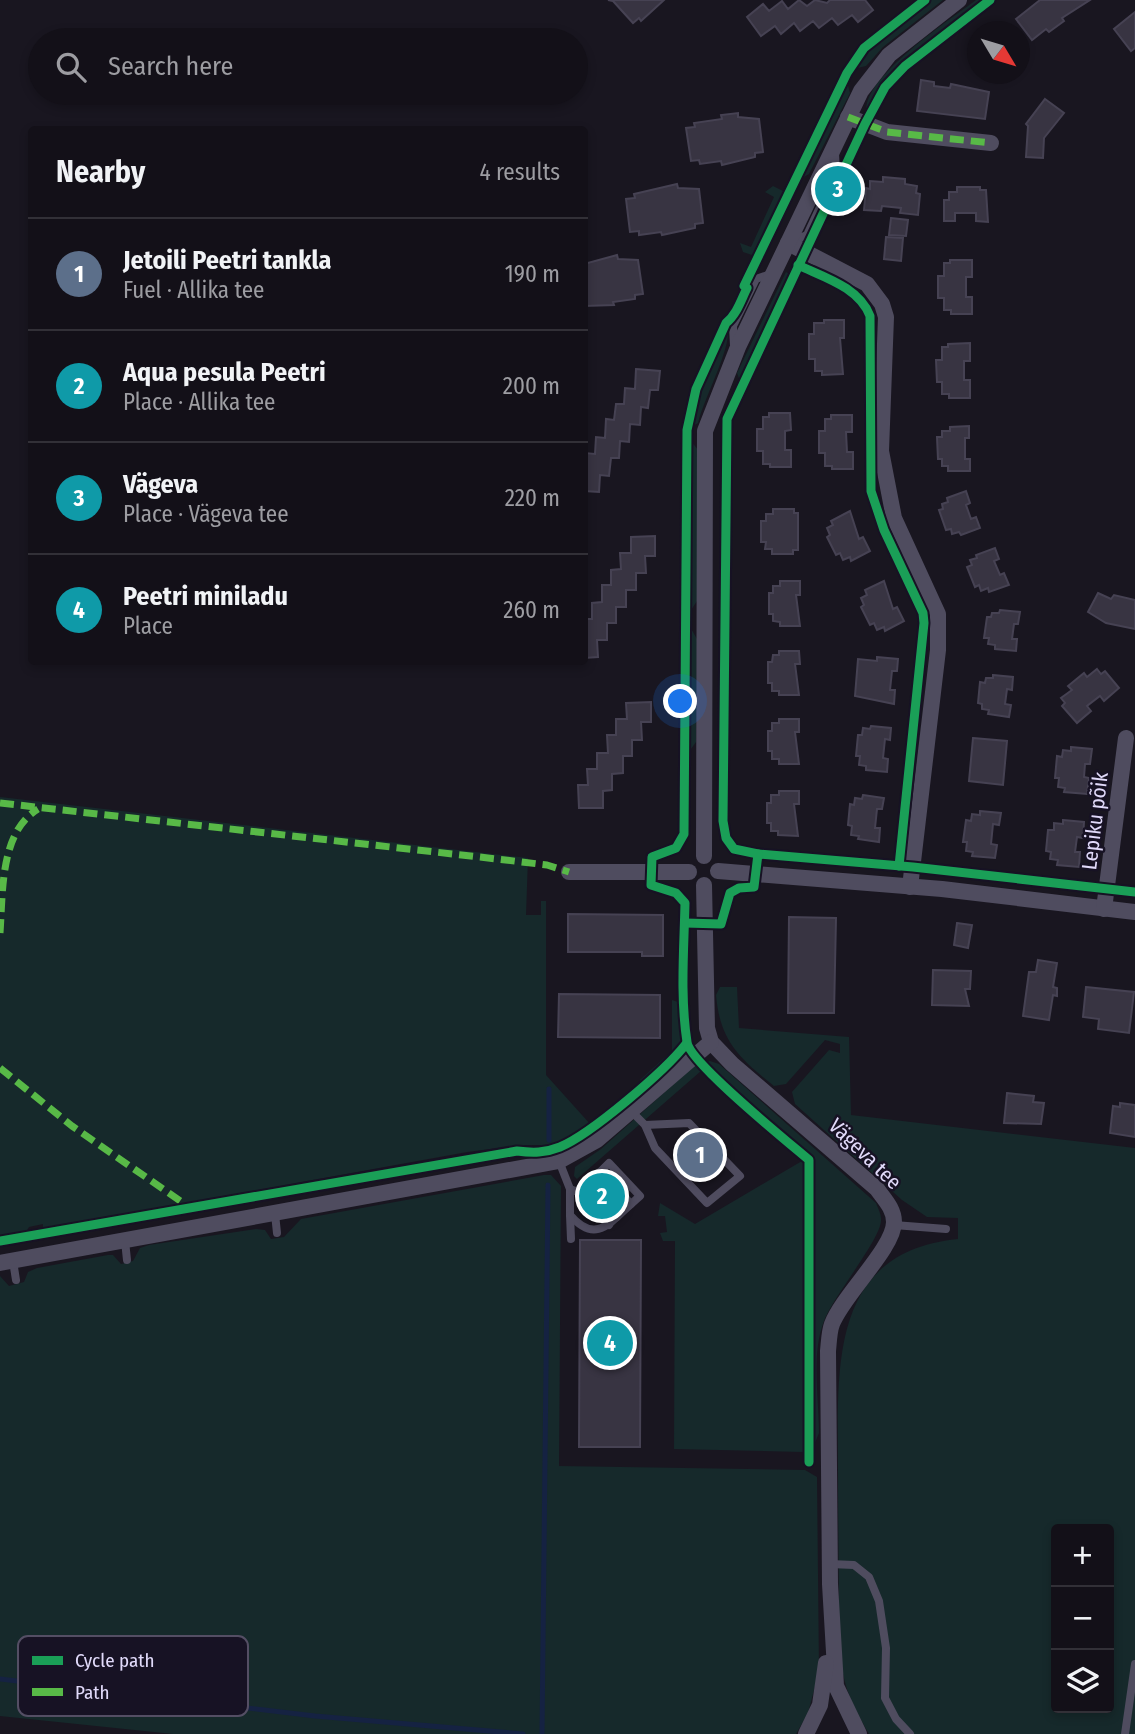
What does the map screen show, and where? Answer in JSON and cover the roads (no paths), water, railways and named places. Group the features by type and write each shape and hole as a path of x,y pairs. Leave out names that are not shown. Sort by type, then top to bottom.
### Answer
{"street":[{"path":"704,856 705,431 735,356 861,91 889,55 960,0"},
{"path":"848,117 887,132 991,143"},
{"path":"788,243 867,284 877,295 886,317 881,451 894,518 938,614 938,650 910,887"},
{"name":"Lepiku põik","path":"1104,909 1126,738"},
{"path":"704,856 714,861 718,871 712,882 704,885 696,882 690,872 694,860 704,856"},
{"path":"718,871 757,872 910,887 1135,912"},
{"path":"569,872 690,872"},
{"path":"6,1262 559,1161 597,1140 711,1042 705,1007 704,885"},
{"name":"Vägeva tee","path":"711,1042 732,1064 877,1189 892,1210 894,1225 888,1241 842,1304 831,1325 828,1351 830,1584 825,1679 820,1705 806,1734"},
{"name":"Vägeva tee","path":"830,1584 836,1686 859,1734"}],"lane":[{"path":"631,1111 645,1125 655,1148 707,1203 740,1176 690,1123 645,1125"},
{"path":"559,1161 574,1191 586,1200"},
{"path":"570,1215 580,1227 592,1230 609,1225 640,1196 609,1163 586,1185 574,1191"},
{"path":"600,1172 608,1180"},
{"path":"586,1185 594,1192"},
{"path":"571,1240 570,1215 574,1191"},
{"path":"619,1191 631,1204"},
{"path":"605,1204 617,1217"},
{"path":"597,1212 609,1225"},
{"path":"275,1214 277,1233"},
{"path":"894,1225 946,1229"},
{"path":"125,1241 127,1259"},
{"path":"6,1262 16,1280"},
{"path":"830,1564 854,1565 869,1577 879,1601 885,1698 896,1719 910,1734"},
{"path":"1125,1734 1135,1664"}],"waterway":[{"path":"549,1089 549,1140"},
{"path":"542,1734 548,1185"},
{"path":"0,1679 18,1681"},
{"path":"248,1708 523,1734"}],"place":[{"name":"Vägeva","path":"838,189"},
{"name":"Jetoili Peetri tankla","path":"700,1155"},
{"name":"Aqua pesula Peetri","path":"602,1196"},
{"name":"Peetri miniladu","path":"610,1343"}]}
